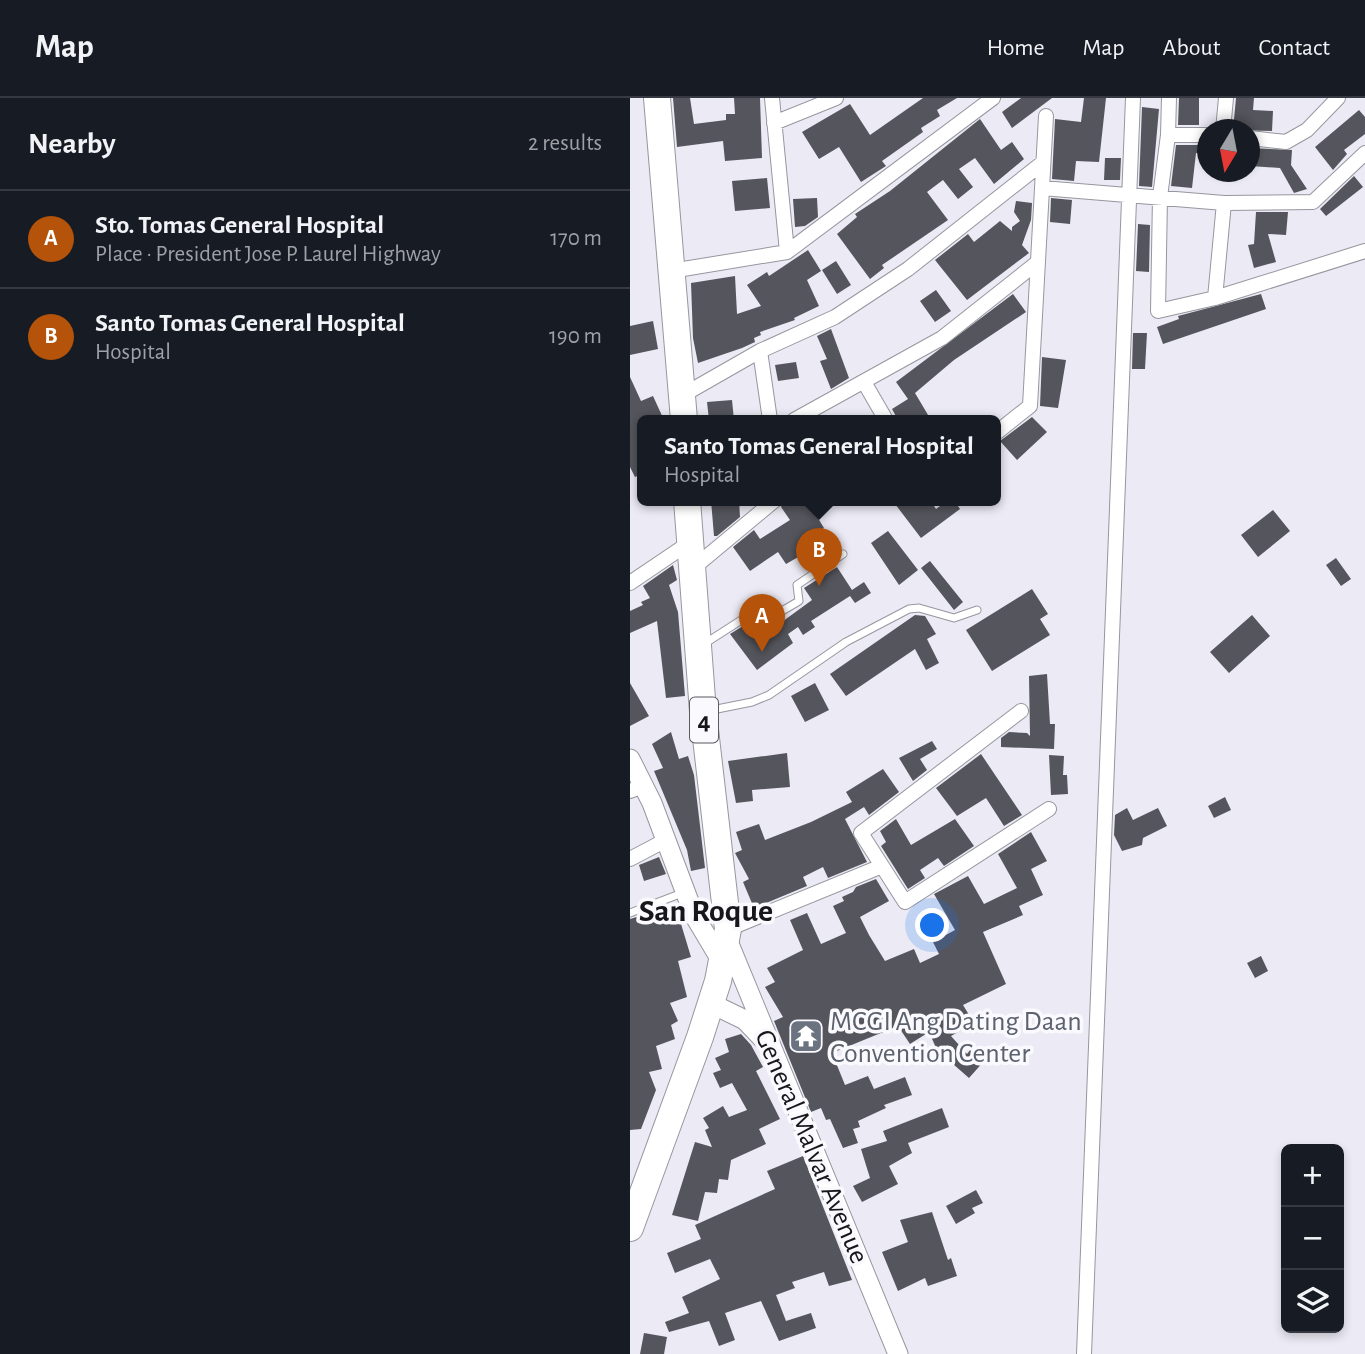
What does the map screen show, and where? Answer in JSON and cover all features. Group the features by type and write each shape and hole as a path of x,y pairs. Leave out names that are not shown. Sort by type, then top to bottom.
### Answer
{"highway":[{"path":"657,98 684,407"},
{"name":"4","path":"630,1228 710,1003 726,944 703,712 687,506"}],"main road":[{"name":"General Malvar Avenue","path":"630,759 637,789 666,840 694,915 726,944 898,1354"},
{"path":"710,1003 745,1020 772,1049"}],"street":[{"path":"772,98 787,252"},
{"path":"774,123 836,98"},
{"path":"671,271 787,252 993,98"},
{"path":"1084,1354 1133,98"},
{"path":"1169,98 1168,135 1160,197 1158,311 1215,298 1365,251"},
{"path":"1224,119 1226,98"},
{"path":"1260,139 1286,142 1307,130 1338,98"},
{"path":"1001,429 1030,406 1041,164 1046,116"},
{"path":"1168,135 1197,135"},
{"path":"1042,188 1224,203 1312,202 1365,153"},
{"path":"684,407 760,351 835,317 908,269 1041,164"},
{"path":"1215,298 1224,203"},
{"path":"803,415 942,338 1038,262"},
{"path":"760,351 769,415"},
{"path":"864,382 883,415"},
{"path":"630,583 691,556 766,506"},
{"path":"1021,711 861,833 905,902 1049,809"},
{"path":"630,859 666,840"},
{"path":"726,944 882,866"}],"lane":[{"path":"700,647 763,606 782,611 799,601 797,585 843,554"},
{"path":"703,712 752,702 769,695 846,642 909,609 919,608 954,618 977,610"},
{"path":"630,913 686,892"}],"building":[{"path":"673,98 690,98 694,124 726,120 726,114 735,114 734,98 760,98 762,158 725,161 723,141 677,147"},
{"path":"923,98 957,98 937,110 940,116 921,128 923,132 882,161 886,166 861,182 839,147 819,159 802,132 850,104 870,135"},
{"path":"1021,98 1052,98 1012,128 1002,112"},
{"path":"1084,98 1106,98 1099,162 1076,161 1074,181 1052,179 1055,119 1081,122"},
{"path":"1179,98 1199,98 1197,125 1178,125"},
{"path":"1236,98 1254,98 1253,110 1273,111 1272,131 1260,131 1260,119 1234,119"},
{"path":"1142,107 1159,109 1152,187 1139,186"},
{"path":"1359,110 1365,117 1365,134 1344,150 1347,154 1333,170 1315,147"},
{"path":"980,119 1001,150 1012,142 1024,159 994,184 975,158 959,169 973,187 958,199 943,180 927,192 948,220 882,265 884,268 870,279 837,234 857,217 855,214 890,191"},
{"path":"1176,145 1197,145 1192,188 1171,186"},
{"path":"1260,148 1292,150 1291,165 1307,189 1294,193 1280,168 1260,167"},
{"path":"1105,158 1121,158 1120,180 1104,180"},
{"path":"1354,176 1363,187 1326,216 1320,209"},
{"path":"767,178 770,208 735,211 732,181"},
{"path":"817,198 818,217 805,226 795,227 793,199"},
{"path":"1051,198 1072,200 1070,224 1050,222"},
{"path":"1016,201 1032,203 1031,220 1022,245 1029,253 967,300 935,260 968,234 974,242 1000,221 1012,231 1012,227 1020,221 1014,212"},
{"path":"1256,212 1288,212 1286,235 1268,234 1276,262 1254,268 1248,245 1254,244"},
{"path":"1138,224 1150,225 1149,272 1136,271"},
{"path":"808,250 821,271 807,280 819,306 794,318 795,320 760,332 761,335 754,338 755,342 698,363 693,338 691,283 735,276 737,314 761,306 747,285 767,272 769,276"},
{"path":"836,261 851,285 837,294 822,270"},
{"path":"936,290 951,311 935,322 920,301"},
{"path":"1013,294 1026,312 954,360 915,393 928,415 895,415 892,409 908,399 896,382"},
{"path":"1261,294 1266,309 1163,344 1157,327 1179,319 1178,316"},
{"path":"653,321 658,349 630,355 630,326"},
{"path":"831,329 849,378 831,389 820,361 827,359 817,336"},
{"path":"1133,333 1147,333 1145,369 1132,369"},
{"path":"1042,357 1066,360 1058,408 1040,406"},
{"path":"796,362 799,378 778,381 775,365"},
{"path":"630,377 641,401 653,396 662,415 637,415 637,476 635,477 630,467"},
{"path":"732,400 734,415 708,415 707,402"},
{"path":"1032,417 1047,432 1017,460 1001,440"},
{"path":"712,506 739,506 740,517 714,536"},
{"path":"811,506 824,528 801,543 807,552 786,564 778,552 750,571 733,547 754,530 760,539 790,520 781,507"},
{"path":"897,506 934,506 936,509 940,506 958,506 960,509 921,538"},
{"path":"1273,510 1290,531 1258,557 1241,535"},
{"path":"888,531 918,570 899,585 871,543"},
{"path":"1336,558 1351,579 1341,586 1326,565"},
{"path":"930,561 963,602 954,610 921,568"},
{"path":"673,565 677,580 669,585 678,612 685,696 666,698 657,621 630,633 630,611 650,598 643,586"},
{"path":"837,567 852,590 864,582 871,593 855,603 850,596 811,621 815,627 803,635 798,627 788,634 793,643 757,670 730,634 764,613 775,627 812,600 804,588"},
{"path":"1032,589 1048,614 1040,619 1050,635 992,671 966,630"},
{"path":"915,615 925,616 936,634 927,639 939,663 926,670 915,649 846,696 830,674"},
{"path":"1252,615 1270,636 1229,673 1210,652"},
{"path":"1047,674 1050,724 1055,724 1054,749 1001,747 1001,738 1009,732 1027,733 1030,736 1029,676"},
{"path":"630,683 649,716 630,726"},
{"path":"815,683 829,710 805,722 791,696"},
{"path":"671,732 679,759 688,756 694,775 705,868 691,871 687,850 654,771 663,768 652,744"},
{"path":"932,741 937,749 920,759 927,770 913,781 899,758"},
{"path":"787,753 790,787 752,790 753,801 736,803 728,761"},
{"path":"981,754 1022,815 1004,826 986,798 957,816 936,788"},
{"path":"1049,755 1064,756 1063,775 1067,775 1068,794 1051,795"},
{"path":"883,769 899,792 869,815 864,807 845,819 867,862 828,878 823,867 803,877 807,886 754,908 743,882 749,879 735,853 742,850 736,832 759,824 765,840 811,822 852,802 846,792"},
{"path":"1225,797 1231,810 1214,818 1208,806"},
{"path":"1127,808 1133,820 1158,808 1167,826 1143,838 1142,845 1122,851 1114,835 1115,815"},
{"path":"896,819 911,845 955,819 974,846 944,866 938,858 920,870 925,878 908,889 881,846 886,842 880,831"},
{"path":"1031,832 1047,861 1031,869 1043,895 1019,906 1023,915 983,932 1006,984 963,1005 974,1023 951,1036 967,1054 971,1049 985,1060 969,1078 937,1050 929,1032 910,1044 898,1026 832,1053 845,1085 868,1076 874,1089 905,1077 912,1095 884,1105 886,1108 858,1121 860,1127 853,1129 858,1143 843,1148 830,1119 826,1120 821,1108 811,1112 774,1021 783,1017 765,987 775,982 767,968 803,950 790,920 807,913 821,944 846,933 833,906 844,901 842,897 853,892 856,887 876,879 889,901 860,917 869,935 885,961 914,949 920,963 939,954 933,942 955,930 934,894 968,876 984,904 1017,888 998,854"},
{"path":"659,857 666,874 644,881 639,865"},
{"path":"678,914 691,957 678,961 687,997 670,1003 678,1021 671,1025 675,1039 656,1046 662,1069 649,1072 656,1090 641,1129 630,1130 630,919 643,915 645,923"},
{"path":"1261,956 1268,971 1255,978 1247,963"},
{"path":"741,1034 751,1045 763,1067 756,1071 780,1119 759,1129 766,1144 731,1160 728,1180 719,1179 717,1193 705,1192 698,1221 672,1215 695,1142 712,1147 705,1130 709,1128 703,1118 723,1106 729,1117 747,1110 732,1083 720,1088 713,1073 721,1070 715,1058 729,1052 725,1039"},
{"path":"942,1108 949,1127 908,1143 912,1153 889,1166 898,1184 862,1202 853,1186 870,1178 861,1149 887,1141 883,1131"},
{"path":"803,1156 852,1280 829,1286 824,1272 792,1282 795,1288 776,1295 786,1321 811,1313 816,1328 779,1341 761,1301 725,1313 735,1340 719,1346 709,1321 669,1332 665,1322 689,1313 682,1297 720,1279 710,1259 675,1273 667,1253 701,1239 695,1225 775,1189 767,1171"},
{"path":"976,1190 983,1203 972,1208 975,1213 956,1224 946,1206"},
{"path":"932,1212 948,1260 951,1258 957,1276 928,1286 925,1278 898,1291 882,1252 908,1242 900,1220"},
{"path":"644,1333 667,1337 664,1354 640,1354"}],"place":[{"name":"Santo Tomas General Hospital","path":"819,586"},
{"name":"Sto. Tomas General Hospital","path":"762,652"},
{"name":"MCGI Ang Dating Daan Convention Center","path":"806,1036"}],"district":[{"name":"San Roque","path":"706,910"}]}
